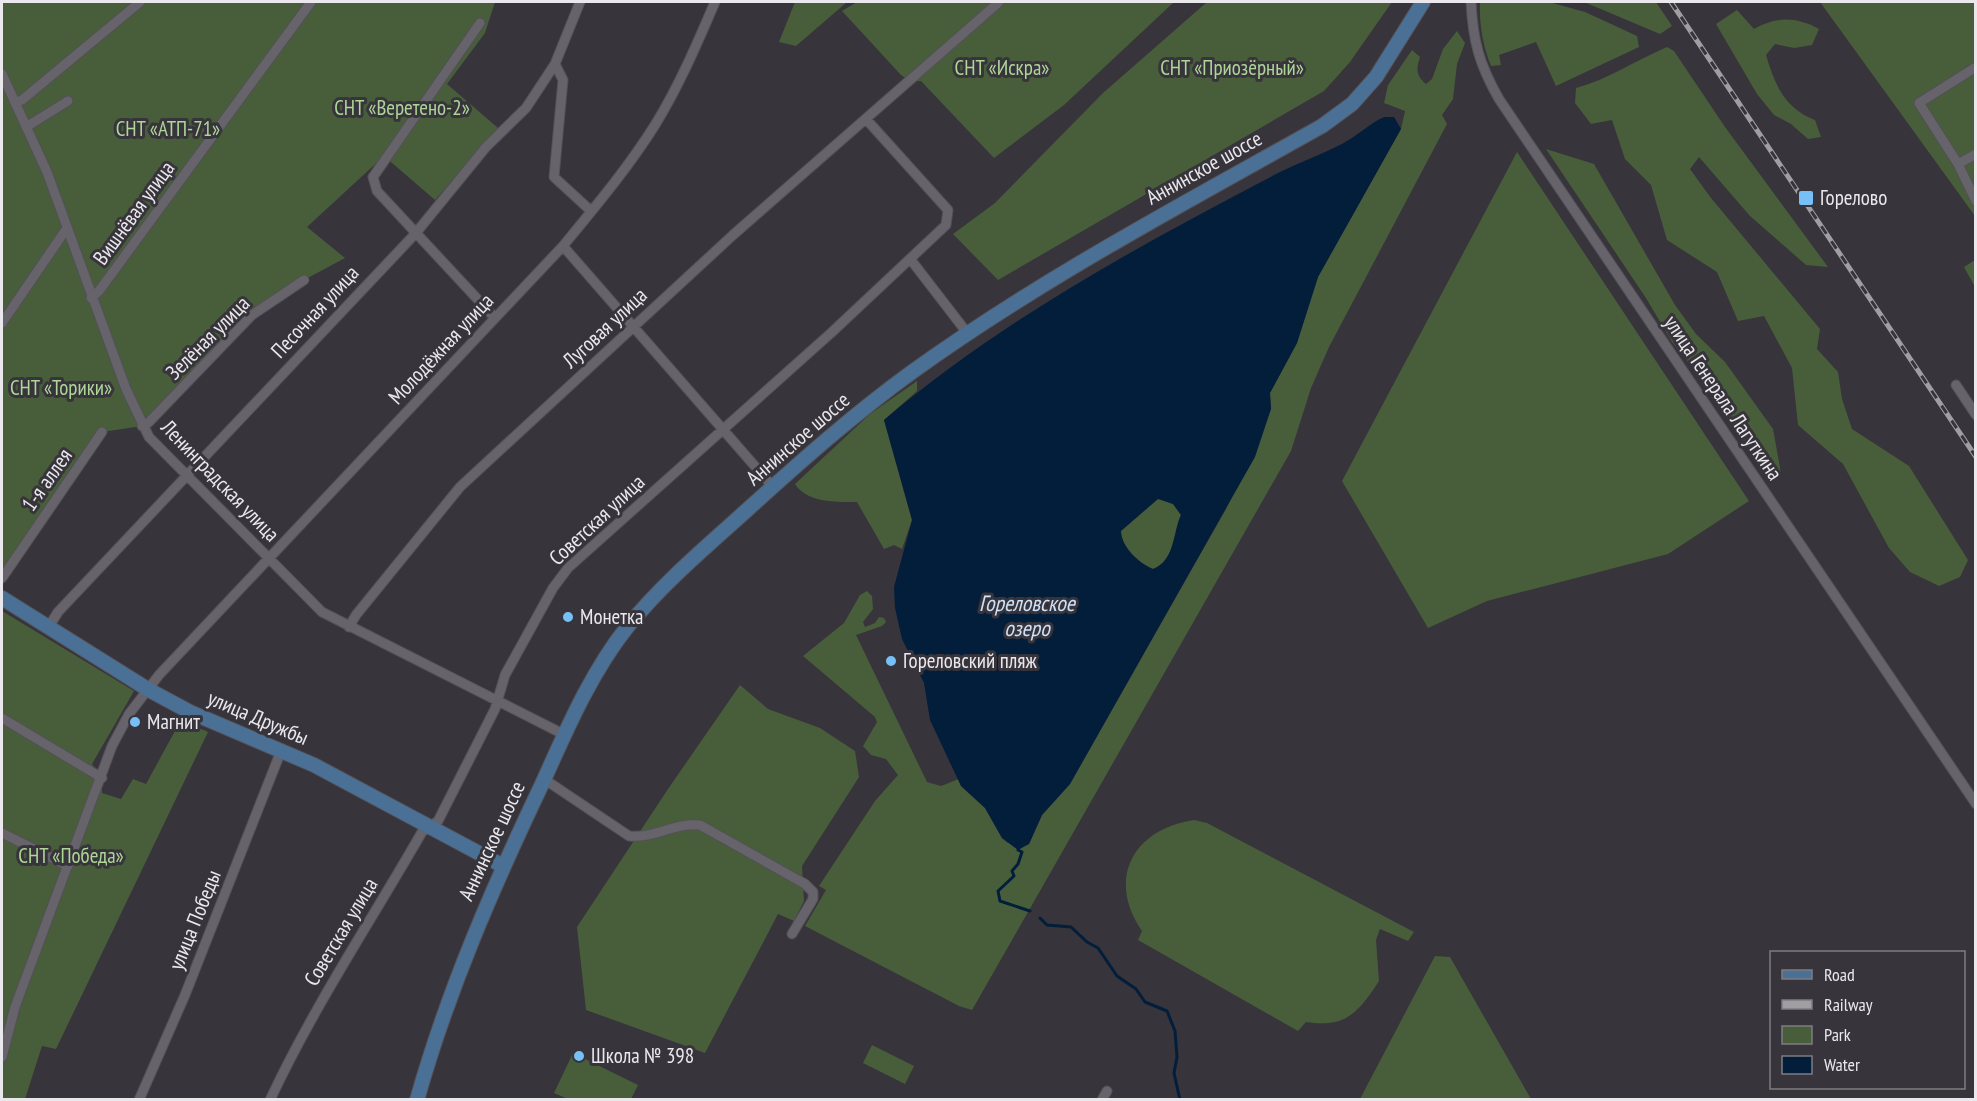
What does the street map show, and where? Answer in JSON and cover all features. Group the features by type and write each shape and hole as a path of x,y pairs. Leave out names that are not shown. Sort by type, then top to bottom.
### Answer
{"main road":[{"name":"Аннинское шоссе","path":"417,1100 465,957 503,866 544,779 607,657 626,628 656,594 839,429 911,372 1036,289 1322,126 1344,110 1376,77 1423,2"},
{"name":"улица Дружбы","path":"2,598 149,690 190,712 314,765 503,866"}],"street":[{"path":"16,102 22,100 140,2"},
{"name":"Вишнёвая улица","path":"91,298 99,291 311,2"},
{"name":"Песочная улица","path":"48,628 58,612 415,234 486,147 526,108 555,64 580,2"},
{"name":"Молодёжная улица","path":"2,1057 15,1006 102,778 112,746 129,714 159,675 563,246 655,126 687,67 715,2"},
{"name":"Луговая улица","path":"349,627 356,615 460,487 633,326 999,2"},
{"name":"улица Генерала Лагуткина","path":"1471,2 1473,38 1483,71 1499,99 1976,804"},
{"path":"480,23 373,177 377,191 495,318"},
{"path":"555,64 563,80 554,177 591,211"},
{"path":"1976,67 1919,103 1958,164 1976,201"},
{"name":"Ленинградская улица","path":"2,78 16,102 47,172 91,298 142,426 149,437 322,612 565,735"},
{"path":"26,128 68,100"},
{"name":"Советская улица","path":"270,1100 296,1044 368,927 422,832 438,821 497,702 505,675 553,588 568,568 911,260 946,225 948,210 866,119"},
{"path":"1958,164 1976,154"},
{"path":"2,323 67,228"},
{"path":"563,246 773,487"},
{"path":"911,260 968,334"},
{"name":"Зелёная улица","path":"142,426 149,422 252,315 304,280"},
{"path":"1956,385 1976,416"},
{"name":"1-я аллея","path":"2,578 102,432"},
{"path":"2,718 102,778"},
{"name":"улица Победы","path":"139,1100 184,995 281,751"},
{"path":"544,779 629,836 642,837 688,824 700,825 805,884 813,892 813,899 792,934"},
{"path":"2,833 68,866"}],"green space":[{"name":"СНТ «АТП-71»","path":"2,2 495,2 485,33 447,84 498,128 435,200 384,156 307,227 345,258 304,280 252,315 142,426 102,432 2,578"},
{"path":"795,2 847,2 796,46 779,42"},
{"name":"СНТ «Искра»","path":"857,2 1174,2 1064,105 994,158 921,81 910,81 901,75 842,11"},
{"name":"СНТ «Приозёрный»","path":"1207,2 1392,2 1350,62 1324,91 998,280 953,234 995,203 1103,93"},
{"path":"1480,2 1549,2 1585,12 1637,36 1639,47 1556,86 1536,42 1499,55 1501,65 1491,66 1482,35"},
{"path":"1584,2 1656,2 1672,26 1660,34"},
{"path":"1820,2 1975,2 1975,216"},
{"path":"1737,10 1754,29 1778,20 1795,20 1819,29 1812,45 1794,48 1775,44 1766,55 1773,77 1783,95 1796,109 1815,120 1821,137 1808,139 1791,124 1774,115 1757,94 1716,24"},
{"path":"1457,31 1465,43 1457,64 1453,99 1442,115 1447,124 1329,347 1311,388 1291,451 972,1010 959,1006 805,926 826,890 819,886 875,801 898,775 886,759 871,755 863,746 877,722 875,717 803,656 844,623 860,595 867,591 872,596 873,609 863,622 865,627 875,623 879,617 884,618 886,622 882,626 856,635 927,782 941,786 959,779 961,786 985,808 1002,838 1008,843 1029,844 1042,815 1070,784 1226,509 1271,409 1270,393 1297,343 1318,277 1401,129 1405,111 1384,103 1388,85 1412,50 1420,57 1418,72 1426,84 1432,79 1443,49"},
{"path":"1667,47 1674,51 1725,127 1828,267 1806,265 1750,216 1699,157 1690,169 1711,198 1820,329 1817,349 1838,372 1842,399 1852,429 1909,466 1968,560 1960,577 1939,586 1910,572 1889,548 1843,464 1798,425 1792,368 1764,316 1738,321 1717,272 1667,240 1651,185 1625,159 1612,120 1591,124 1575,103 1576,88 1600,80"},
{"path":"1546,149 1594,164 1675,305 1696,334 1725,362 1773,429 1781,473 1770,475 1757,462 1713,392 1672,342 1646,298"},
{"path":"1517,152 1749,501 1668,554 1487,601 1428,628 1342,481"},
{"path":"1975,260 1975,287 1964,267"},
{"path":"917,381 917,391 884,420 912,520 902,549 894,545 884,549 857,502 814,498 800,490 795,484 870,414"},
{"path":"1158,498 1173,504 1181,515 1166,560 1153,569 1131,553 1124,542 1121,531"},
{"name":"СНТ «Победа»","path":"2,611 134,691 92,764 102,778 102,793 121,799 133,779 146,784 181,720 208,732 56,1049 42,1046 25,1099 2,1099"},
{"path":"740,685 768,709 820,728 855,751 859,777 802,866 804,901 794,921 778,914 705,1053 586,1010 577,927"},
{"path":"1194,820 1207,823 1414,932 1408,941 1380,929 1376,940 1379,981 1364,1002 1350,1016 1331,1023 1306,1022 1298,1031 1138,940 1142,931 1131,912 1126,893 1127,875 1132,859 1141,845 1155,834 1173,825"},
{"path":"1435,956 1450,957 1531,1099 1360,1099"},
{"path":"872,1045 914,1066 905,1084 863,1063"},
{"path":"573,1053 638,1085 631,1099 568,1099 554,1093"}],"water":[{"name":"Гореловское озеро","path":"1384,117 1394,117 1401,129 1318,277 1297,343 1270,393 1271,409 1255,457 1070,784 1042,815 1029,844 1018,850 1002,838 985,808 961,786 930,720 924,683 902,639 895,608 894,587 912,520 884,420 977,349 1075,285 1228,199 1342,144","holes":["1158,499 1173,504 1181,515 1172,545 1166,560 1153,569 1131,553 1124,542 1121,531"]}],"waterway":[{"path":"1018,850 1022,852 1018,864 1012,871 1014,876 998,891 1000,901 1030,911"},
{"path":"1040,918 1047,925 1071,927 1087,942 1098,948 1117,976 1136,989 1145,1002 1167,1011 1175,1031 1177,1057 1174,1073 1180,1100"}],"railway":[{"path":"1671,2 1976,457"}],"place":[{"name":"Горелово","path":"1806,198"},
{"name":"Монетка","path":"568,617"},
{"name":"Гореловский пляж","path":"891,661"},
{"name":"Магнит","path":"135,722"},
{"name":"Школа № 398","path":"579,1056"}],"park label":[{"name":"СНТ «Веретено-2»","path":"402,108"},
{"name":"СНТ «Торики»","path":"61,388"}]}
